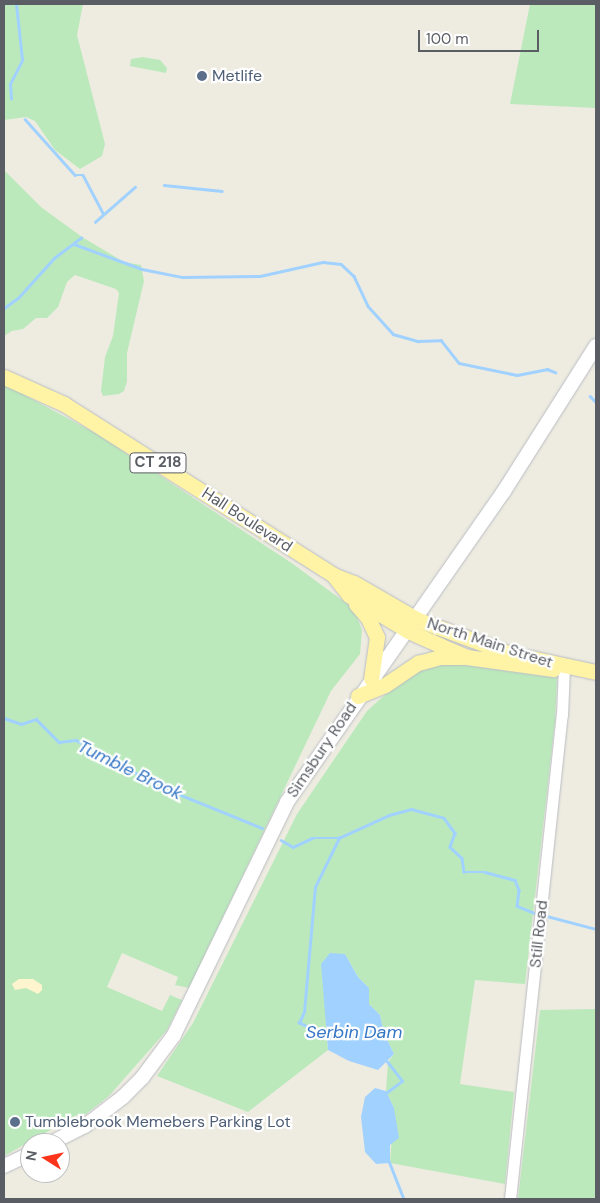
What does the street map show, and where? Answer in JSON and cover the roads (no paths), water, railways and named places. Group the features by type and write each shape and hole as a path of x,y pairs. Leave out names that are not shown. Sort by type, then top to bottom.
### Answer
{"main road":[{"name":"Simsbury Road","path":"70,1133 84,1126 123,1097 147,1073 174,1036 287,802 358,696 412,625 504,491 596,346"},
{"name":"Hall Boulevard","path":"4,377 64,404 333,575 354,583 412,625"},
{"name":"Hall Boulevard","path":"333,575 349,594 412,625"},
{"path":"349,594 375,631 378,646 371,679"},
{"name":"North Main Street","path":"412,625 467,657 545,670 564,668"},
{"name":"North Main Street","path":"412,625 462,637 564,668 596,672"},
{"path":"358,696 385,684 418,663 441,657 467,657"},
{"path":"4,1166 20,1159"}],"street":[{"name":"Still Road","path":"510,1199 562,715 564,668"}],"water":[{"name":"Serbin Dam","path":"330,953 345,954 358,977 369,988 369,1004 380,1015 384,1033 394,1054 378,1070 349,1061 328,1050 321,964"},
{"path":"375,1088 386,1091 394,1108 399,1138 390,1145 390,1163 376,1164 365,1152 361,1117 365,1097"}],"waterway":[{"path":"11,99 10,84 22,60 16,4"},
{"path":"25,119 75,175 83,175 103,213"},
{"path":"164,185 222,191"},
{"path":"95,222 135,187"},
{"path":"4,308 18,298 54,258 81,238"},
{"path":"74,244 142,269 182,277 260,276 323,262 341,264 354,276 368,306 393,334 418,341 441,340 459,363 517,375 547,369 555,372"},
{"path":"590,396 596,402"},
{"name":"Tumble Brook","path":"4,718 21,724 36,719 59,742 76,740 161,787 262,828"},
{"name":"Tumble Brook","path":"281,840 293,847 312,838 339,838 389,815 411,809 444,818 455,833 450,847 462,858 464,872 485,872 515,880 519,890 517,906 537,914"},
{"path":"327,1036 299,1023 304,1012 315,887 339,838"},
{"name":"Tumble Brook","path":"543,915 596,929"},
{"path":"386,1093 402,1081 387,1062"},
{"path":"389,1161 404,1199"}],"place":[{"name":"Metlife","path":"202,76"},
{"name":"Tumblebrook Memebers Parking Lot","path":"15,1122"}]}
